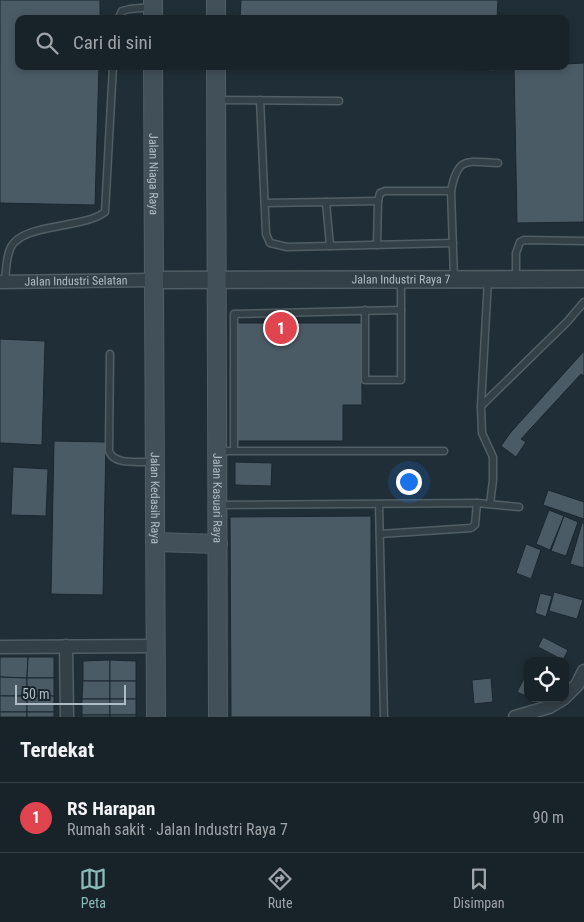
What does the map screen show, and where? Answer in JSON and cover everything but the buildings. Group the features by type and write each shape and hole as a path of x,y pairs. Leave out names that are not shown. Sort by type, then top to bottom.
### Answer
{"main road":[{"path":"216,0 216,15"},
{"name":"Jalan Niaga Raya","path":"153,70 153,280"},
{"path":"216,70 218,279"},
{"name":"Jalan Kasuari Raya","path":"218,279 226,450 218,504 218,717"},
{"name":"Jalan Kedasih Raya","path":"153,280 156,717"},
{"path":"155,542 218,544"}],"street":[{"name":"Jalan Industri Raya 7","path":"153,280 584,279"},
{"name":"Jalan Industri Selatan","path":"2,282 153,280"},
{"path":"66,646 68,717"},
{"path":"0,647 156,646"},
{"path":"569,694 577,685 584,671"},
{"path":"515,717 549,707 558,702"}],"lane":[{"path":"120,15 122,12 130,9 153,9"},
{"path":"2,282 11,246 21,236 80,223 99,217 105,212 113,70"},
{"path":"216,100 339,101"},
{"path":"260,100 266,234 270,243 287,247 453,243"},
{"path":"454,279 451,191 454,174 459,166 466,163 498,163"},
{"path":"377,245 378,201 380,193 385,191 451,191"},
{"path":"265,203 378,201"},
{"path":"326,202 330,246"},
{"path":"516,279 516,253 520,242 524,240 584,240"},
{"path":"488,279 481,406 482,433 493,457 490,504"},
{"path":"365,310 365,380 401,380 400,280"},
{"path":"481,406 567,322 584,302"},
{"path":"400,310 234,314 226,450 444,451"},
{"path":"110,354 109,451 111,457 121,461 154,462"},
{"path":"380,534 471,528 475,525 476,503"},
{"path":"218,504 476,503 519,507"},
{"path":"379,504 384,717"}],"place":[{"name":"RS Harapan","path":"281,328"}]}
